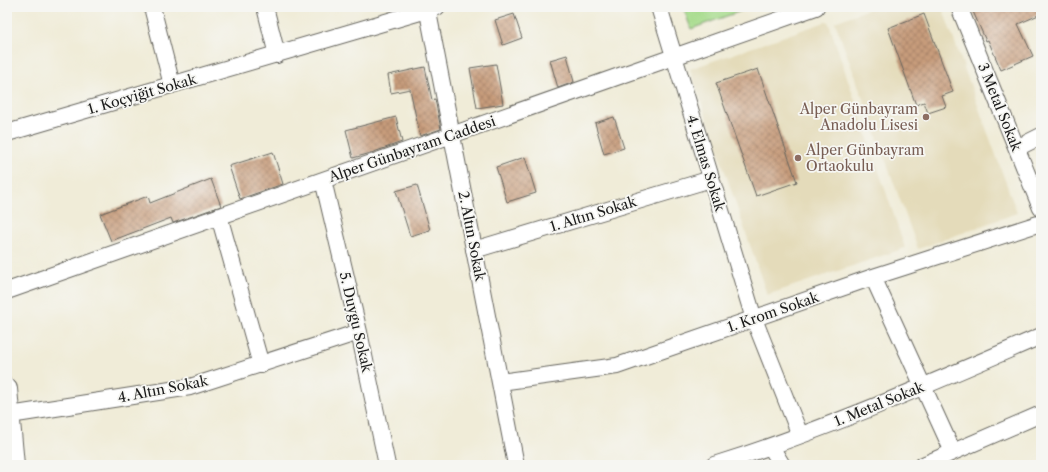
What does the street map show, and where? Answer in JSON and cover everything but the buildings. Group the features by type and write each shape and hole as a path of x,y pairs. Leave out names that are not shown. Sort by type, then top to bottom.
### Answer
{"main road":[{"path":"7,389 14,465"}],"street":[{"path":"152,7 172,85"},
{"path":"265,7 277,55"},
{"name":"4. Elmas Sokak","path":"659,7 754,319 800,435"},
{"name":"Alper Günbayram Caddesi","path":"7,291 816,7"},
{"name":"3 Metal Sokak","path":"959,7 1041,208"},
{"name":"1. Koçyiğit Sokak","path":"7,133 277,55 431,8"},
{"name":"2. Altın Sokak","path":"431,8 452,134 516,465"},
{"path":"1017,148 1041,136"},
{"name":"1. Altın Sokak","path":"474,250 711,179"},
{"name":"5. Duygu Sokak","path":"323,180 359,332 387,465"},
{"path":"219,216 261,365"},
{"name":"1. Krom Sokak","path":"500,382 618,366 873,277 1041,223"},
{"path":"873,277 953,452"},
{"name":"4. Altın Sokak","path":"10,415 190,387 359,332"},
{"name":"1. Metal Sokak","path":"714,465 771,447 922,387 1041,336"},
{"path":"923,465 1041,414"},
{"path":"771,447 782,465"}],"shaded area":[{"name":"Alper Günbayram Anadolu Lisesi","path":"874,7 942,7 1017,213 918,249 835,22"},
{"name":"Alper Günbayram Ortaokulu","path":"828,21 905,248 767,295 690,69"}],"green space":[{"path":"683,7 752,7 691,29"}],"place":[{"name":"Alper Günbayram Anadolu Lisesi","path":"926,117"},
{"name":"Alper Günbayram Ortaokulu","path":"798,158"}]}
